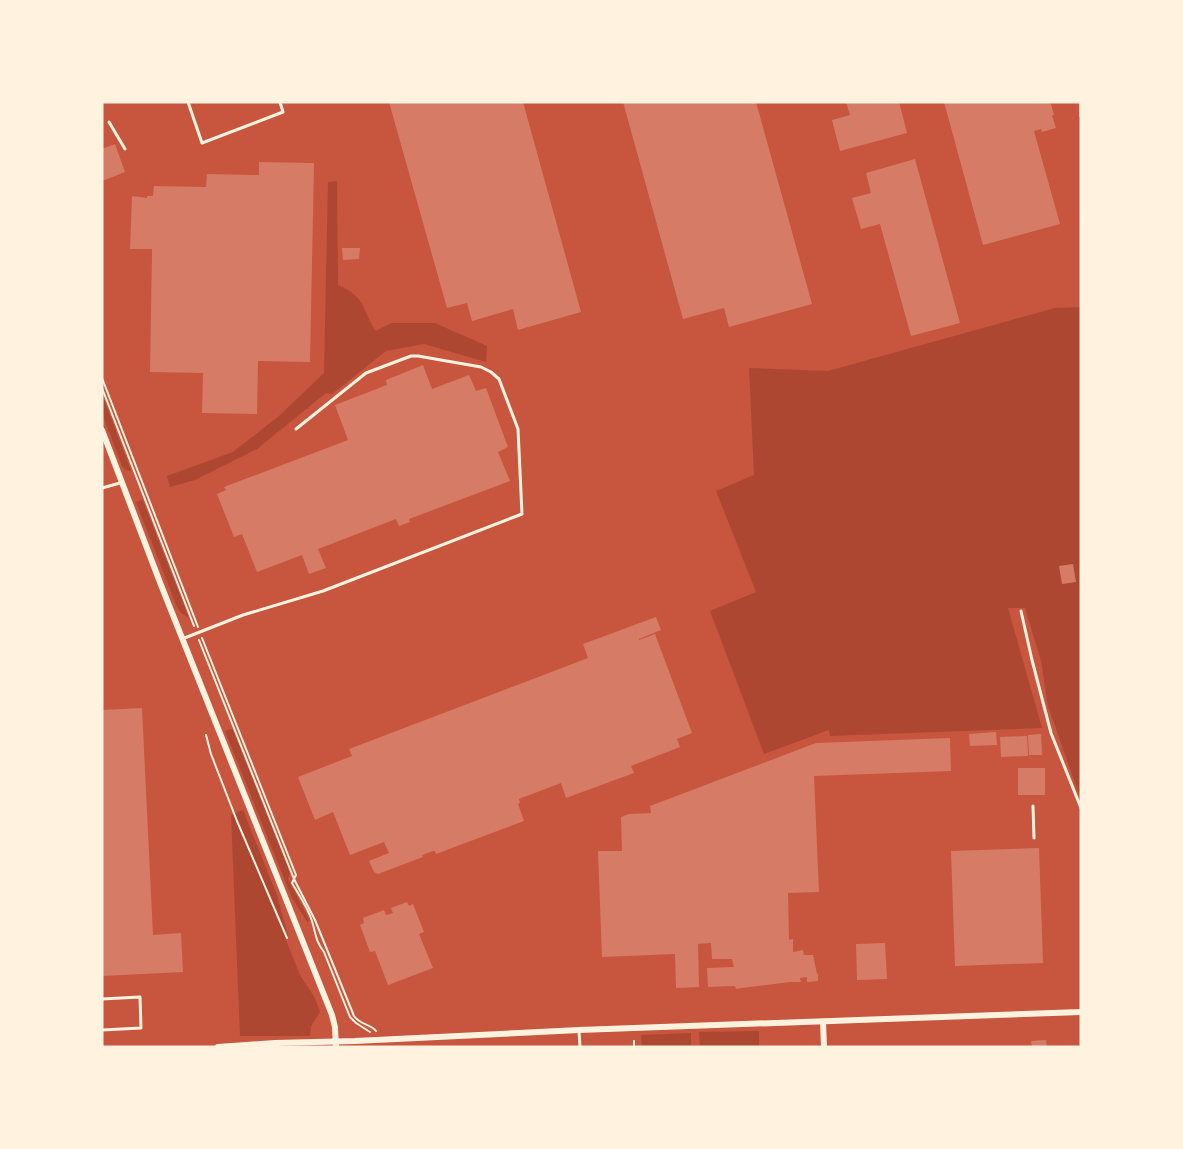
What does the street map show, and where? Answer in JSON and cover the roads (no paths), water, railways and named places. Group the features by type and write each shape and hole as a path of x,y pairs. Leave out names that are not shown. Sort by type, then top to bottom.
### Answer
{"street":[{"path":"102,430 182,639 332,1015 336,1044"},
{"path":"218,1047 275,1043 336,1044 579,1030 1081,1012"},
{"path":"823,1022 824,1047"},
{"path":"415,1038 416,1047"}],"lane":[{"path":"188,102 202,143 283,112 280,102"},
{"path":"1081,102 1081,116"},
{"path":"109,122 125,149"},
{"path":"182,639 243,615 323,591 522,514 518,429 500,380 481,367 411,356 366,372 296,429"},
{"path":"102,488 122,482"},
{"path":"1021,611 1051,733 1081,808"},
{"path":"1033,807 1034,838"},
{"path":"102,999 140,997 141,1028 102,1030"},
{"path":"579,1030 579,1047"}]}
